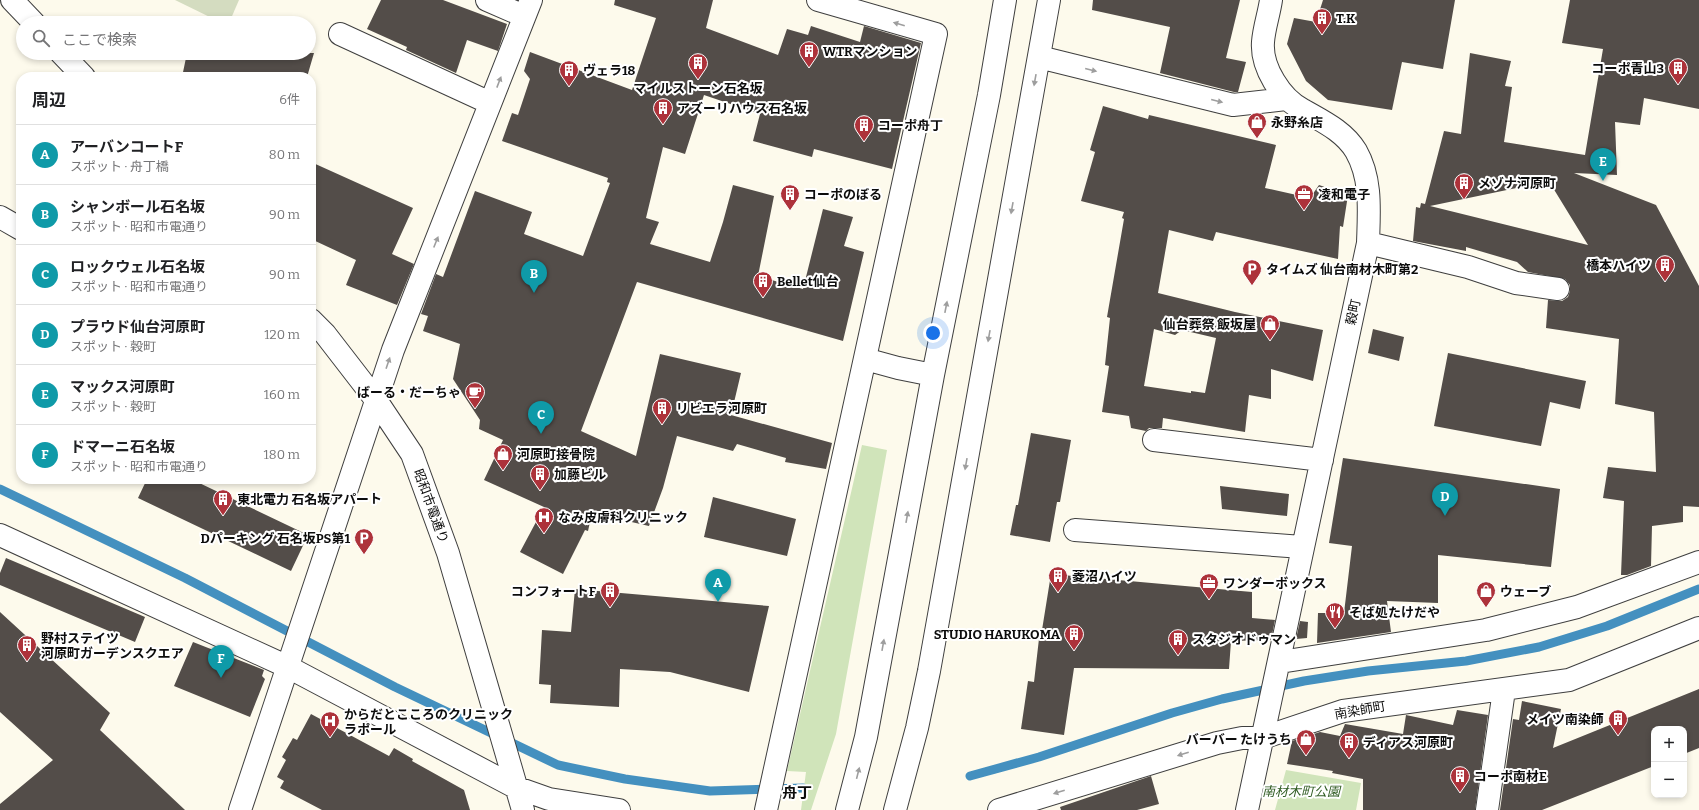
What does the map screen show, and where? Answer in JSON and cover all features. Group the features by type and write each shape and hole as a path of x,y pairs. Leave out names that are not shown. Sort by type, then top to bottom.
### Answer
{"street":[{"path":"12,0 27,16"},
{"path":"240,810 393,350 528,8 487,0"},
{"path":"766,810 772,777 936,34 818,0"},
{"path":"847,810 866,737 933,375 989,95 1005,0"},
{"path":"896,810 916,736 929,672 1049,0"},
{"name":"穀町","path":"1247,810 1368,243 1369,205 1367,177 1355,149 1338,131 1286,99 1270,73 1263,43 1271,0"},
{"path":"340,34 490,103"},
{"path":"1039,57 1233,105 1286,99"},
{"path":"68,60 79,72"},
{"path":"0,217 16,226"},
{"path":"1368,243 1468,267 1516,283 1558,289"},
{"name":"昭和市電通り","path":"316,330 376,400 412,454 448,553 515,786"},
{"path":"864,359 933,375"},
{"path":"1154,440 1322,460"},
{"path":"1075,530 1302,547"},
{"path":"0,535 290,659 464,761 515,786 549,799 619,810"},
{"path":"1278,668 1486,630 1577,607 1699,562"},
{"name":"南染師町","path":"999,810 1218,743 1343,711 1569,680 1699,628"},
{"path":"1487,810 1504,690"},
{"path":"515,786 522,810"}],"green space":[{"path":"175,0 239,0 232,16 208,16"},
{"path":"862,445 887,450 836,734 811,810 801,810 806,772 787,771"},
{"name":"南材木町公園","path":"1286,770 1361,783 1356,810 1275,810"}],"building":[{"path":"381,0 443,0 507,24 498,51 467,40 456,73 406,50 407,47 367,29"},
{"path":"615,0 713,0 706,28 778,55 787,29 808,35 811,26 860,42 864,26 921,43 892,169 814,149 812,157 753,141 760,114 704,95 685,154 663,147 646,218 659,222 650,244 710,262 733,185 774,196 758,276 803,289 823,209 853,217 844,246 864,252 843,341 637,282 581,431 636,456 660,354 741,373 731,415 832,443 826,469 785,462 786,458 737,444 733,451 677,436 663,488 649,526 592,513 588,531 585,530 563,574 520,552 544,507 484,480 503,440 479,429 480,420 453,379 460,344 423,331 428,316 421,314 436,274 443,277 475,191 532,212 524,234 583,256 610,183 607,182 608,178 502,141 512,113 518,115 530,79 524,71 530,52 632,90 656,18 614,5"},
{"path":"1093,0 1240,0 1226,58 1246,62 1238,92 1160,73 1170,27 1092,10"},
{"path":"1323,0 1455,0 1443,69 1402,62 1392,110 1328,100 1306,81 1287,44 1294,18 1316,22"},
{"path":"1570,0 1699,0 1699,109 1644,98 1640,125 1615,122 1617,175 1574,173 1656,205 1699,286 1699,507 1683,506 1683,522 1652,526 1651,566 1627,575 1621,575 1624,501 1603,498 1608,467 1656,472 1654,412 1615,404 1619,339 1546,328 1548,300 1562,301 1568,297 1570,285 1565,279 1528,272 1517,262 1466,247 1466,251 1413,241 1416,207 1420,208 1421,203 1425,204 1444,131 1461,134 1470,53 1511,61 1505,86 1512,87 1504,142 1585,155 1603,49 1562,43","holes":["1550,183 1588,245 1430,206 1531,185"]},
{"path":"186,60 312,60 308,72 183,72"},
{"path":"1103,106 1148,119 1149,115 1276,145 1265,188 1310,198 1319,185 1348,195 1343,227 1340,226 1338,259 1216,232 1213,241 1169,230 1158,293 1235,312 1323,330 1313,381 1271,369 1271,399 1249,395 1245,432 1163,418 1162,428 1149,428 1146,431 1131,428 1129,416 1102,412 1109,366 1105,365 1110,318 1107,317 1124,212 1081,201 1095,152 1090,150","holes":["1154,329 1175,335 1182,330 1216,338 1205,393 1191,391 1191,393 1144,386"]},
{"path":"316,164 413,208 392,254 414,264 397,305 346,285 356,260 316,241"},
{"path":"1373,329 1404,337 1399,361 1368,353"},
{"path":"1448,353 1586,381 1580,409 1550,402 1541,446 1434,426"},
{"path":"1031,433 1071,440 1060,502 1057,502 1050,542 1010,535 1016,505 1018,505"},
{"path":"1343,458 1560,489 1551,567 1438,555 1438,603 1387,601 1391,632 1317,643 1318,613 1344,613 1352,546 1329,543"},
{"name":"東北電力 石名坂アパート","path":"145,484 201,484 308,535 291,571 138,498"},
{"path":"1220,486 1289,494 1287,516 1222,509"},
{"path":"713,497 796,519 787,556 704,537"},
{"path":"6,558 145,617 135,642 0,585 0,573"},
{"path":"1051,574 1252,592 1252,618 1275,620 1271,640 1231,641 1229,669 1074,668 1064,735 1021,729 1028,681 1034,682 1040,630 1042,630"},
{"path":"575,589 769,606 749,692 670,672 620,669 619,707 550,703 551,685 539,684 542,630 571,632"},
{"name":"野村ステイツ 河原町ガーデンスクエア","path":"0,612 110,713 100,730 185,810 0,810 0,804 53,760 0,712"},
{"path":"1300,621 1308,622 1307,638 1296,639"},
{"path":"193,642 264,670 262,676 265,679 250,717 174,686"},
{"path":"1699,689 1699,748 1687,753 1687,726 1651,726 1651,767 1542,810 1500,810 1513,719 1519,720 1522,701 1561,709 1553,748"},
{"path":"1457,710 1488,715 1475,810 1363,810 1363,779 1332,773 1333,771 1287,764 1292,741 1320,732 1340,736 1345,724 1403,734 1406,715 1453,725"},
{"path":"311,714 389,756 394,748 413,759 412,761 464,790 470,810 322,810 280,788 284,781 277,777 286,760 282,757 293,738 297,740"},
{"path":"1151,776 1159,804 1137,810 1061,810 1060,807"}],"waterway":[{"path":"0,489 185,578 395,687 558,765 625,779 710,791 803,788"},
{"path":"970,776 1039,757 1172,713 1222,699 1304,681 1368,671 1466,661 1539,647 1607,626 1699,589"}],"place":[{"name":"T.K","path":"1322,35"},
{"name":"WTRマンション","path":"809,68"},
{"name":"マイルストーン石名坂","path":"698,80"},
{"name":"コーポ青山3","path":"1678,85"},
{"name":"ヴェラ18","path":"569,87"},
{"name":"アズーリハウス石名坂","path":"663,125"},
{"name":"永野糸店","path":"1257,139"},
{"name":"コーポ舟丁","path":"864,142"},
{"name":"マックス河原町","path":"1603,181"},
{"name":"メゾナ河原町","path":"1464,200"},
{"name":"コーポのぼる","path":"790,211"},
{"name":"凌和電子","path":"1304,211"},
{"name":"橋本ハイツ","path":"1665,282"},
{"name":"タイムズ 仙台南材木町第2","path":"1252,286"},
{"name":"シャンボール石名坂","path":"534,293"},
{"name":"Bellet仙台","path":"763,298"},
{"name":"仙台葬祭 飯坂屋","path":"1270,341"},
{"name":"ばーる・だーちゃ","path":"475,409"},
{"name":"リビエラ河原町","path":"662,425"},
{"name":"ロックウェル石名坂","path":"541,434"},
{"name":"河原町接骨院","path":"503,471"},
{"name":"加藤ビル","path":"540,491"},
{"name":"東北電力 石名坂アパート","path":"223,516"},
{"name":"プラウド仙台河原町","path":"1445,516"},
{"name":"なみ皮膚科クリニック","path":"544,534"},
{"name":"Dパーキング 石名坂PS第1","path":"364,555"},
{"name":"菱沼ハイツ","path":"1058,593"},
{"name":"ワンダーボックス","path":"1209,600"},
{"name":"アーバンコートF","path":"718,602"},
{"name":"コンフォートF","path":"610,608"},
{"name":"ウェーブ","path":"1486,608"},
{"name":"そば処たけだや","path":"1335,629"},
{"name":"STUDIO HARUKOMA","path":"1074,651"},
{"name":"スタジオドゥマン","path":"1178,656"},
{"name":"野村ステイツ 河原町ガーデンスクエア","path":"27,662"},
{"name":"ドマーニ石名坂","path":"221,678"},
{"name":"メイツ南染師","path":"1618,736"},
{"name":"からだとこころのクリニック ラポール","path":"330,738"},
{"name":"バーバー たけうち","path":"1306,756"},
{"name":"ディアス河原町","path":"1349,759"},
{"name":"コーポ南材E","path":"1460,793"}],"district":[{"name":"舟丁","path":"797,793"}]}
